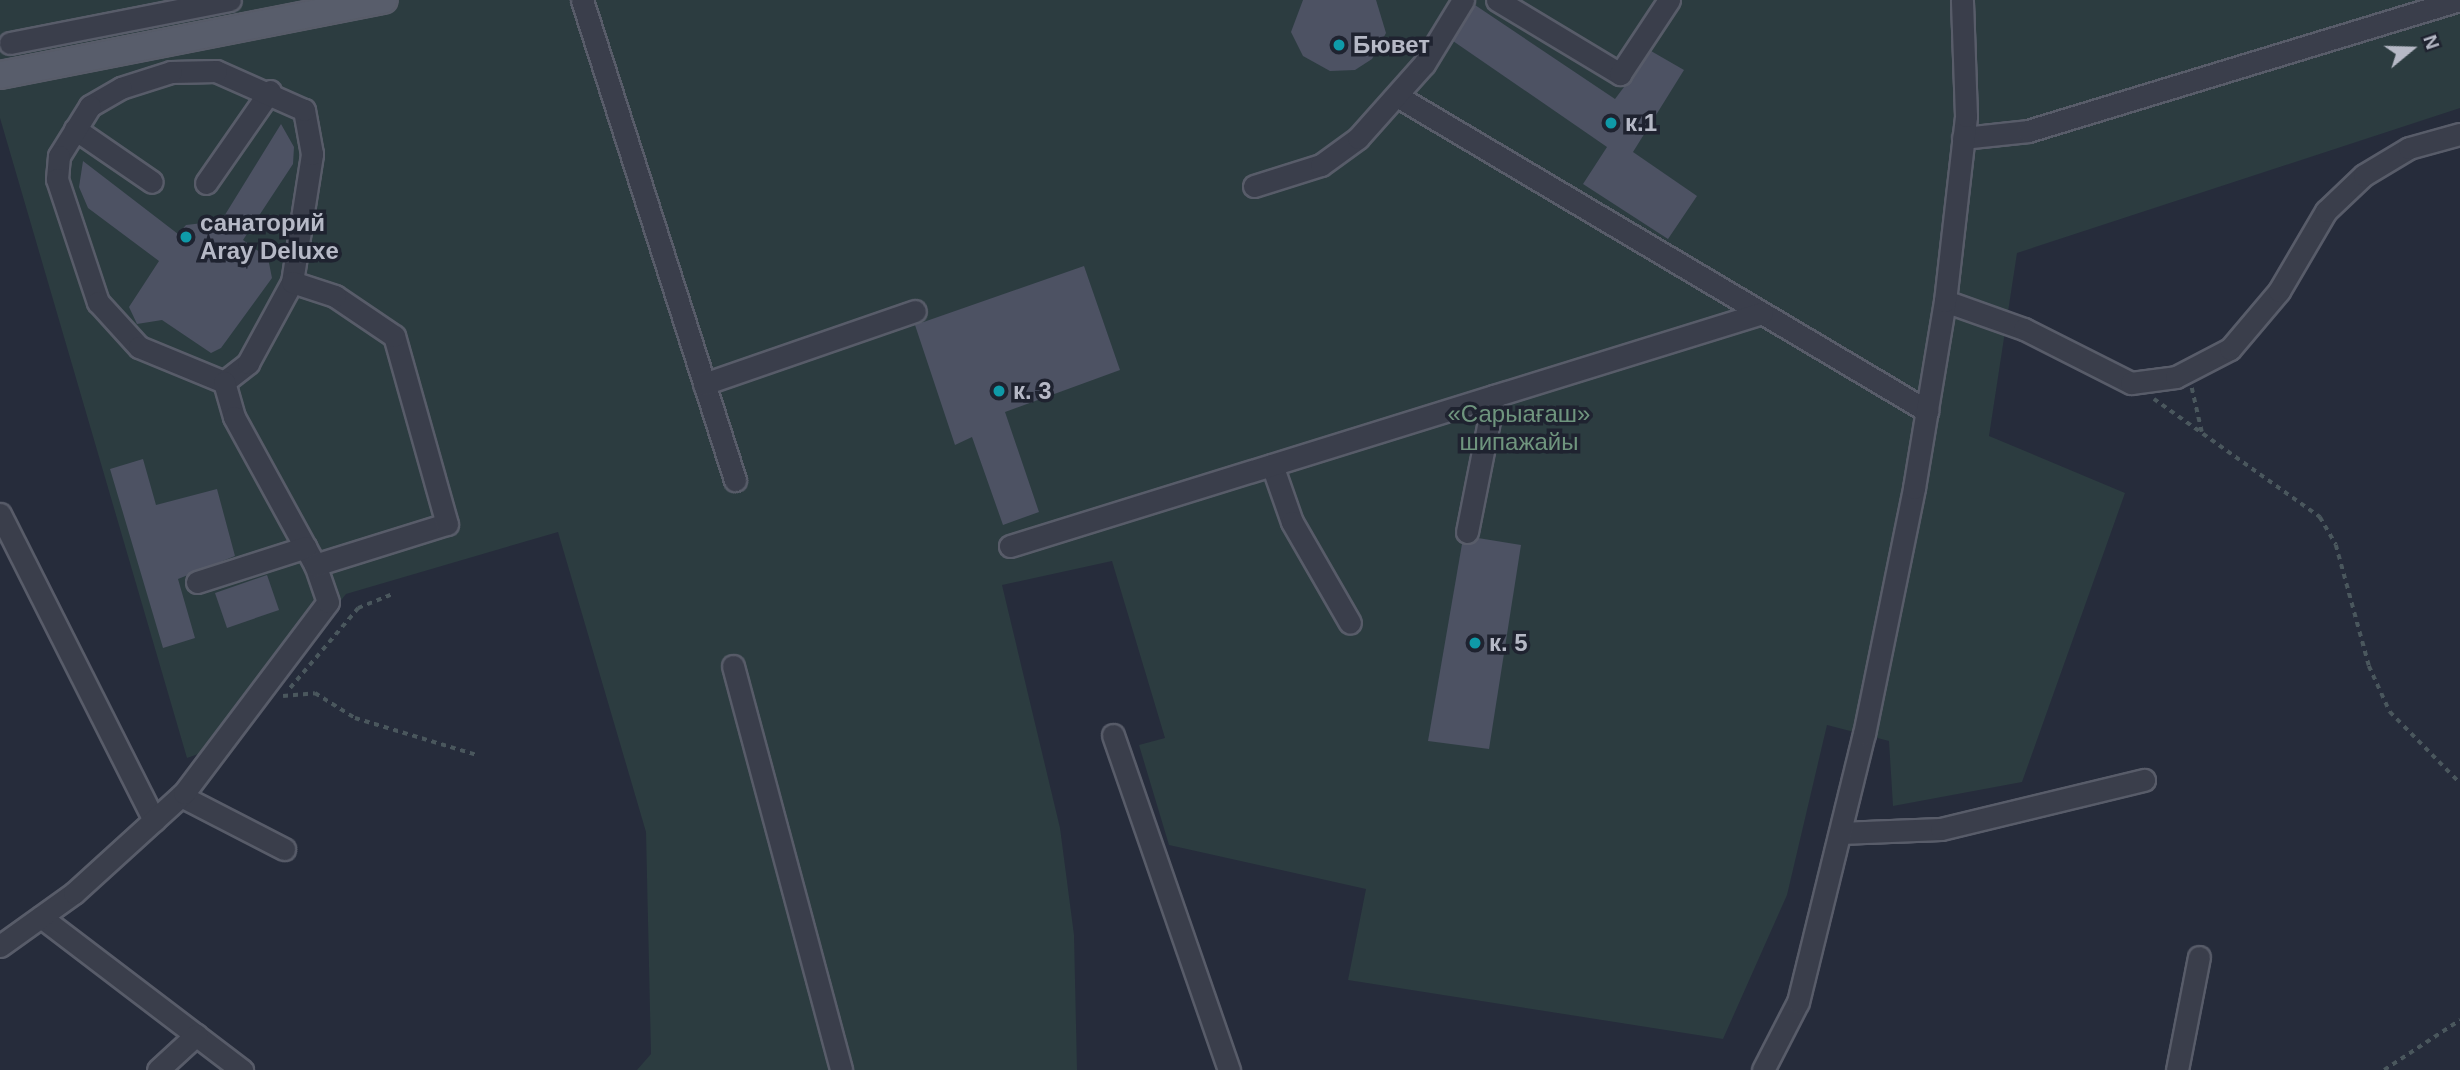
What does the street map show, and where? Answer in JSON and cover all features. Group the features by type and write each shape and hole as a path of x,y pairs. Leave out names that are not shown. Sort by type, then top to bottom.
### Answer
{"main road":[{"path":"0,75 384,0"}],"street":[{"path":"10,43 230,0"},
{"path":"582,0 735,480"},
{"path":"1254,186 1321,165 1397,96 1463,0"},
{"path":"1497,0 1620,74 1669,0"},
{"path":"1763,1070 1798,1002 1840,833 1927,411 1945,301 1963,138 1962,0"},
{"path":"1963,138 2028,131 2460,0"},
{"path":"75,31 80,60"},
{"path":"216,71 270,90 304,110 312,154 292,282 248,363 224,382 139,346 98,302 57,179 59,156 90,106 121,88 171,72 216,71"},
{"path":"206,183 270,90"},
{"path":"1397,96 1927,411"},
{"path":"75,129 152,182"},
{"path":"1945,301 2024,329 2131,383 2192,369 2230,349 2278,291 2326,211 2364,175 2409,148 2460,134"},
{"path":"197,582 447,524 394,336 335,296 292,282"},
{"path":"704,384 915,311"},
{"path":"1010,546 1762,313"},
{"path":"0,946 41,917 182,794 328,602 311,556 234,417 224,382"},
{"path":"1468,532 1494,396"},
{"path":"1272,465 1292,522 1350,623"},
{"path":"0,514 154,820"},
{"path":"733,666 841,1070"},
{"path":"1113,735 1228,1070"},
{"path":"1840,833 1941,829 2144,780"},
{"path":"182,794 284,849"},
{"path":"41,917 242,1070"},
{"path":"2176,1070 2199,957"},
{"path":"158,1070 196,1035"}],"path":[{"path":"2192,369 2203,434"},
{"path":"2131,383 2320,517 2336,545 2369,666 2390,712 2460,783"},
{"path":"274,705 358,608 392,594"},
{"path":"284,695 315,693 355,718 477,755"},
{"path":"2384,1070 2460,1020"}],"green space":[{"name":"«Сарыағаш» шипажайы","path":"0,0 2460,0 2460,108 2017,253 1989,436 2125,493 2022,782 1893,806 1889,741 1827,725 1787,895 1723,1039 1348,980 1366,889 1169,845 1139,745 1165,738 1112,561 1002,585 1060,828 1074,935 1077,1070 637,1070 651,1054 646,832 558,532 346,594 234,736 222,724 201,753 187,758 0,118"}],"building":[{"name":"Бювет","path":"1303,0 1376,0 1386,33 1372,59 1355,70 1330,71 1303,56 1291,32"},
{"name":"к.1","path":"1475,5 1615,99 1651,51 1684,70 1633,152 1697,196 1668,239 1583,184 1607,147 1453,41"},
{"name":"санаторий Aray Deluxe","path":"281,124 294,147 293,164 243,240 268,258 272,278 221,348 211,353 162,320 137,324 129,307 159,261 88,208 79,187 83,161 178,234 186,225 203,223 215,231"},
{"name":"к. 3","path":"1084,266 1120,370 1005,412 1039,512 1003,525 972,437 955,445 915,325"},
{"path":"143,459 156,505 217,489 235,556 178,579 195,638 163,648 110,469"},
{"name":"к. 5","path":"1478,538 1521,545 1489,749 1428,741 1462,544"},
{"path":"267,575 279,610 227,628 215,593"}],"place":[{"name":"Бювет","path":"1339,45"},
{"name":"к.1","path":"1611,123"},
{"name":"санаторий Aray Deluxe","path":"186,237"},
{"name":"к. 3","path":"999,391"},
{"name":"к. 5","path":"1475,643"}]}
